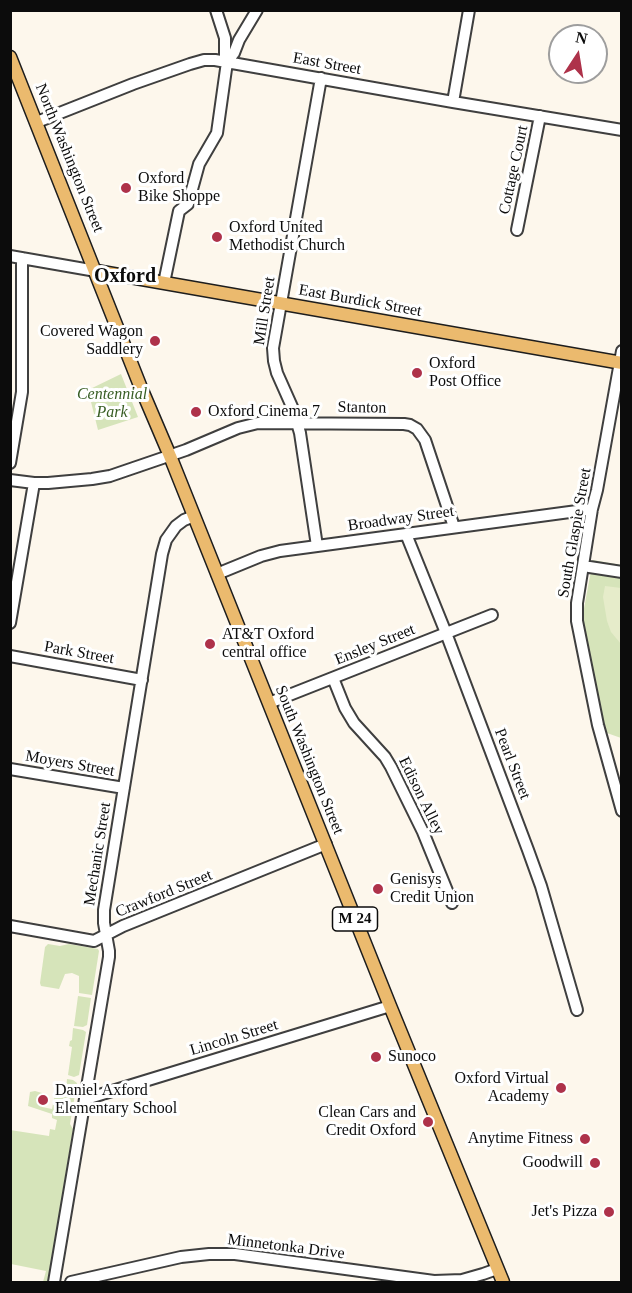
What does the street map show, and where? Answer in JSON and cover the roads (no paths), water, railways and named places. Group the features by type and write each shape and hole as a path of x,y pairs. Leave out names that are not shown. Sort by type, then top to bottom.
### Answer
{"main road":[{"name":"North Washington Street","path":"10,57 96,271"},
{"name":"East Burdick Street","path":"96,271 621,359"},
{"name":"South Washington Street","path":"96,271 141,388 495,1265"},
{"name":"M 24","path":"495,1265 503,1282"}],"street":[{"path":"164,283 179,211 188,204 199,164 217,133 227,62 225,38 216,10"},
{"path":"227,62 257,10"},
{"path":"453,102 469,10"},
{"name":"East Street","path":"37,122 190,64 215,60 621,130"},
{"name":"Mill Street","path":"317,546 300,433 277,373 273,348 321,78"},
{"name":"Cottage Court","path":"517,230 540,116"},
{"path":"10,463 22,392 16,257 96,271"},
{"name":"South Glaspie Street","path":"621,359 592,509 577,603 577,621 598,724 621,807"},
{"name":"Stanton","path":"10,480 34,483 103,477 170,456 253,423 407,424 421,434 428,445 454,527"},
{"path":"10,623 34,483"},
{"name":"Broadway Street","path":"217,574 280,551 592,509"},
{"name":"Mechanic Street","path":"54,1282 109,957 104,910 165,543 176,526 194,516"},
{"name":"Pearl Street","path":"406,534 538,877 577,1010"},
{"path":"583,566 621,572"},
{"name":"Ensley Street","path":"269,703 492,615"},
{"name":"Park Street","path":"10,656 142,680"},
{"name":"Edison Alley","path":"333,678 345,708 354,723 385,757 391,767 430,849 452,903"},
{"name":"Moyers Street","path":"10,769 124,788"},
{"name":"Crawford Street","path":"10,926 94,941 123,926 326,844"},
{"name":"Lincoln Street","path":"86,1099 390,1006"},
{"name":"Minnetonka Drive","path":"71,1282 181,1257 204,1254 235,1254 434,1281 472,1278 495,1265"}],"place":[{"name":"Oxford Bike Shoppe","path":"126,188"},
{"name":"Oxford United Methodist Church","path":"217,237"},
{"name":"Covered Wagon Saddlery","path":"155,341"},
{"name":"Oxford Post Office","path":"417,373"},
{"name":"Oxford Cinema 7","path":"196,412"},
{"name":"AT&T Oxford central office","path":"210,644"},
{"name":"Genisys Credit Union","path":"378,889"},
{"name":"Sunoco","path":"376,1057"},
{"name":"Oxford Virtual Academy","path":"561,1088"},
{"name":"Daniel Axford Elementary School","path":"43,1100"},
{"name":"Clean Cars and Credit Oxford","path":"428,1122"},
{"name":"Anytime Fitness","path":"585,1139"},
{"name":"Goodwill","path":"595,1163"},
{"name":"Jet's Pizza","path":"609,1212"}],"district":[{"name":"Oxford","path":"125,277"}],"park label":[{"name":"Centennial Park","path":"112,404"}]}
